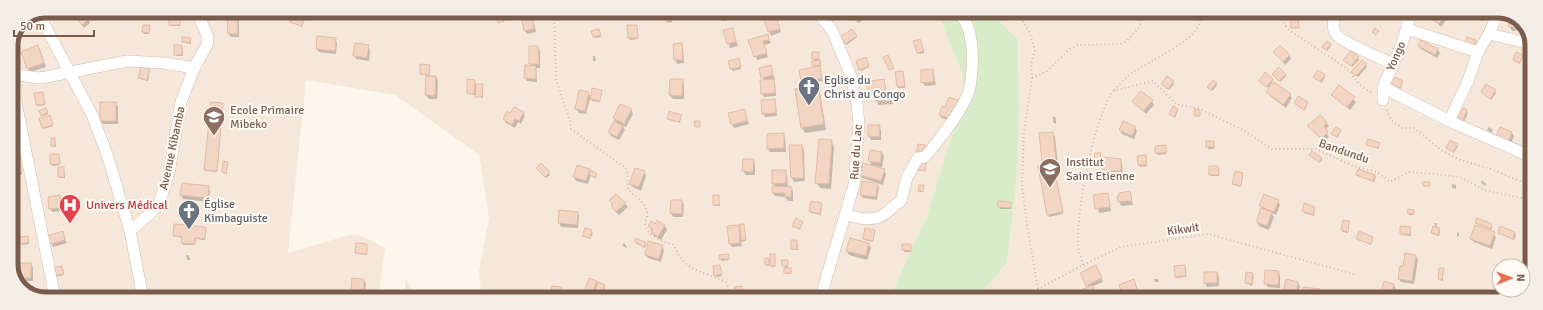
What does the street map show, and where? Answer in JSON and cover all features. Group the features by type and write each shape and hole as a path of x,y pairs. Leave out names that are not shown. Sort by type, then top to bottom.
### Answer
{"street":[{"name":"Avenue Kibamba","path":"130,231 154,210 160,201 169,173 178,112 194,68 206,49 208,38 200,18"},
{"name":"Rue du Lac","path":"822,18 832,30 851,76 857,104 859,124 854,185 822,292"},
{"path":"846,214 865,220 886,214 892,206 901,201 904,194 907,177 913,165 918,158 925,157 953,120 970,88 972,54 970,30 964,18"},
{"path":"1334,18 1334,28 1340,38 1393,64"},
{"name":"Yongo","path":"1383,100 1383,87 1407,29 1410,18"},
{"path":"1449,121 1468,81 1478,52 1489,34 1496,18"},
{"path":"42,19 92,115 107,154 130,231 142,292"},
{"path":"1407,29 1478,52"},
{"path":"1489,34 1525,42"},
{"path":"18,74 38,78 127,61 164,63 194,68"},
{"path":"1383,87 1449,121 1525,154"},
{"path":"18,125 54,292"}],"path":[{"path":"554,18 556,79 572,130 627,169 628,190 641,200 648,210 648,216 645,223 649,233 657,239 674,245 679,258 698,272 726,282 730,292"},
{"path":"1021,18 1026,24 1035,47 1024,132 1022,184 1027,225 1038,288"},
{"path":"1032,78 1047,71 1070,49 1078,45 1120,44 1127,42 1139,27 1142,18"},
{"path":"1083,265 1078,244 1084,186 1100,119 1113,91 1136,70 1164,55 1197,29 1200,20 1198,18"},
{"path":"1281,18 1290,30 1337,61 1346,68 1362,86 1383,100 1391,120 1402,128 1414,128 1442,150 1460,160 1491,169 1525,183"},
{"name":"Bandundu","path":"1113,91 1153,81 1176,104 1200,109 1243,130 1272,149 1316,149 1355,167 1377,172 1390,182 1409,172 1448,175 1460,177 1484,190 1525,199"},
{"name":"Kikwit","path":"1031,292 1121,247 1208,234 1357,275"}],"shaded area":[{"path":"45,18 940,18 961,70 967,99 957,119 927,216 892,292 481,292 479,272 489,218 479,155 395,95 306,80 288,253 349,235 359,234 385,248 379,292 37,291 25,283 20,275 18,266 18,45 20,35 30,23 35,20"},
{"path":"996,18 1506,19 1518,27 1523,35 1525,44 1525,258 1491,258 1491,292 982,292 1007,263 1016,186 1019,113 1018,39"},
{"path":"405,278 413,292 406,292"}],"green space":[{"path":"940,18 996,18 1018,39 1019,113 1016,186 1007,263 982,292 892,292 927,216 957,119 967,99 961,70"}],"building":[{"path":"76,18 88,18 89,19 82,25"},
{"path":"169,18 180,18 180,25 169,25"},
{"path":"227,18 237,18 238,34 228,34"},
{"path":"291,18 304,20 301,26 290,22"},
{"path":"497,18 503,18 504,21 498,23"},
{"path":"521,18 532,18 534,29 524,31"},
{"path":"666,18 672,18 672,20 666,22"},
{"path":"721,18 728,18 728,19 722,21"},
{"path":"764,18 777,18 780,29 768,32"},
{"path":"853,18 862,18 857,22"},
{"path":"1290,18 1298,18 1299,28 1291,28"},
{"path":"1433,18 1443,18 1439,24 1432,19"},
{"path":"1478,18 1484,18 1483,21"},
{"path":"1509,21 1518,27 1509,27"},
{"path":"143,25 150,25 149,33 142,32"},
{"path":"627,25 637,25 638,38 628,38"},
{"path":"733,28 736,42 727,44 723,30"},
{"path":"1375,28 1379,31 1376,35 1372,32"},
{"path":"599,29 601,35 593,37 591,31"},
{"path":"852,29 857,36 845,44 840,37"},
{"path":"768,34 769,40 763,41 767,53 754,57 748,40"},
{"path":"317,36 336,38 335,51 316,49"},
{"path":"182,37 191,38 190,43 182,42"},
{"path":"1467,37 1476,40 1473,49 1464,46"},
{"path":"920,39 924,51 917,53 913,41"},
{"path":"1421,40 1438,49 1435,55 1418,46"},
{"path":"1327,41 1331,44 1326,50 1322,47"},
{"path":"355,43 369,45 367,58 353,56"},
{"path":"682,43 683,60 674,60 673,44"},
{"path":"38,45 44,63 27,69 21,52"},
{"path":"174,45 182,45 182,55 174,55"},
{"path":"1280,45 1290,55 1283,62 1273,52"},
{"path":"529,46 538,46 539,64 529,64"},
{"path":"1351,51 1359,57 1351,66 1343,60"},
{"path":"812,52 819,52 819,59 812,59"},
{"path":"1516,52 1523,55 1519,63 1513,60"},
{"path":"888,55 894,68 889,70 883,57"},
{"path":"866,57 869,66 859,70 856,61"},
{"path":"739,58 741,67 730,69 728,61"},
{"path":"820,60 821,65 812,66 812,61"},
{"path":"1362,60 1367,64 1356,76 1351,72"},
{"path":"420,64 430,65 429,75 420,74"},
{"path":"525,65 536,66 536,79 524,78"},
{"path":"771,65 773,75 761,78 759,68"},
{"path":"141,66 150,69 147,80 138,78"},
{"path":"820,66 822,78 801,82 799,70"},
{"path":"1279,67 1286,74 1279,81 1272,74"},
{"path":"933,69 934,82 921,83 921,70"},
{"path":"1318,70 1325,75 1320,82 1313,77"},
{"path":"903,71 905,86 897,87 895,72"},
{"path":"1265,72 1273,79 1266,87 1259,81"},
{"path":"426,76 436,76 435,96 425,95"},
{"path":"1167,76 1174,81 1168,89 1161,84"},
{"path":"1393,76 1403,81 1400,88 1390,83"},
{"path":"467,79 475,80 474,94 467,94"},
{"path":"670,79 683,79 682,96 669,95"},
{"path":"774,79 775,93 761,94 760,80"},
{"path":"884,79 886,90 868,93 866,82"},
{"path":"1213,80 1217,83 1211,90 1207,87"},
{"path":"1274,82 1291,94 1283,105 1266,92"},
{"path":"476,84 483,84 482,97 475,97"},
{"path":"1486,84 1496,90 1490,99 1481,92"},
{"name":"Eglise du Christ au Congo","path":"818,85 824,124 801,128 795,89"},
{"path":"1339,85 1355,97 1347,107 1331,95"},
{"path":"592,88 602,90 600,101 590,99"},
{"path":"579,90 589,92 585,111 575,109"},
{"path":"891,91 892,101 875,101 875,92"},
{"path":"1141,91 1153,100 1143,111 1132,101"},
{"path":"43,92 45,104 36,105 34,93"},
{"path":"1298,96 1308,102 1304,110 1294,103"},
{"path":"949,97 958,100 951,119 939,115 942,106 945,107"},
{"path":"775,99 776,113 762,114 761,100"},
{"path":"100,102 116,102 116,121 100,121"},
{"name":"Ecole Primaire Mibeko","path":"211,102 223,103 217,171 204,170"},
{"path":"620,104 632,109 624,124 613,118"},
{"path":"1173,106 1178,109 1174,117 1169,114"},
{"path":"514,107 524,112 519,121 515,119 512,125 503,119 507,111 510,113"},
{"path":"46,108 48,112 41,116 39,111"},
{"path":"1463,108 1467,110 1462,123 1457,121"},
{"path":"745,109 747,121 731,125 728,113"},
{"path":"1195,109 1200,110 1200,116 1194,116"},
{"path":"669,111 682,115 679,122 667,119"},
{"path":"50,115 53,125 42,128 39,118"},
{"path":"1320,115 1327,122 1324,126 1328,132 1322,139 1307,126"},
{"path":"614,121 623,126 617,137 608,132"},
{"path":"694,121 700,121 700,127 695,127"},
{"path":"1123,121 1136,127 1132,136 1119,130"},
{"path":"868,125 880,125 879,137 868,136"},
{"path":"1336,127 1341,130 1337,137 1331,134"},
{"path":"1500,127 1512,132 1509,141 1496,136"},
{"path":"1053,132 1056,161 1042,162 1039,133"},
{"path":"784,133 784,148 767,149 767,134"},
{"path":"51,138 55,138 55,146 51,146"},
{"path":"819,139 832,140 829,184 815,183"},
{"path":"1368,139 1380,143 1378,148 1366,145"},
{"path":"1450,140 1458,144 1453,152 1446,148"},
{"path":"1206,141 1214,141 1214,147 1206,147"},
{"path":"918,144 925,145 923,156 916,154"},
{"path":"789,145 802,145 804,178 791,178"},
{"path":"1166,145 1166,153 1155,153 1155,146"},
{"path":"18,146 19,146 21,172 18,172"},
{"path":"870,150 882,152 880,163 868,161"},
{"path":"1312,151 1322,158 1319,162 1309,155"},
{"path":"1095,153 1101,153 1100,159 1094,159"},
{"path":"50,154 59,154 60,164 50,164"},
{"path":"1146,155 1146,165 1138,165 1137,156"},
{"path":"1102,157 1121,159 1121,171 1103,171"},
{"path":"919,158 927,160 925,171 917,170"},
{"path":"743,159 754,159 753,172 742,171"},
{"path":"223,161 228,162 226,173 222,172"},
{"path":"541,163 550,172 545,177 536,168"},
{"path":"863,163 885,169 881,181 859,175"},
{"name":"Institut Saint Etienne","path":"1053,163 1063,212 1047,215 1038,166"},
{"path":"577,165 590,169 586,181 573,177"},
{"path":"1209,166 1218,166 1219,175 1209,175"},
{"path":"58,167 64,167 64,177 58,177"},
{"path":"635,168 645,171 639,187 629,184"},
{"path":"1358,169 1375,175 1373,181 1356,175"},
{"path":"591,170 597,174 595,178 589,174"},
{"path":"772,170 786,170 786,183 772,184"},
{"path":"1235,171 1243,173 1241,186 1232,184"},
{"path":"862,181 878,183 876,197 860,195"},
{"path":"1422,182 1430,182 1430,186 1423,186"},
{"path":"182,183 209,186 208,198 180,195"},
{"path":"919,185 924,185 923,192 918,191"},
{"path":"772,186 792,187 791,197 785,197 785,193 772,193"},
{"path":"1130,191 1132,201 1118,202 1117,196 1119,196 1119,193"},
{"path":"1108,193 1110,207 1095,209 1093,195"},
{"path":"616,194 626,203 616,212 611,206 613,204 609,200"},
{"path":"1264,194 1279,200 1274,212 1259,206"},
{"path":"60,195 61,208 49,209 48,197"},
{"path":"713,195 719,195 719,205 713,205"},
{"path":"671,200 682,200 682,214 670,213"},
{"path":"811,201 822,203 820,214 809,211"},
{"path":"998,201 1011,202 1011,208 998,207"},
{"path":"1304,203 1315,207 1313,215 1302,211"},
{"path":"1261,208 1272,212 1267,226 1256,222"},
{"path":"1408,209 1414,210 1414,214 1407,213"},
{"path":"559,210 578,212 577,225 558,223"},
{"path":"796,218 803,222 799,229 792,226"},
{"path":"1477,218 1492,224 1491,229 1475,223"},
{"path":"657,220 665,225 658,237 651,232 653,229 648,226 651,221 655,224"},
{"path":"1343,220 1349,221 1348,232 1341,230"},
{"name":"Église Kimbaguiste","path":"174,224 206,227 205,239 195,238 195,244 181,243 182,237 173,236"},
{"path":"740,224 744,224 746,240 741,240"},
{"path":"739,225 740,243 729,244 727,226"},
{"path":"1475,225 1495,232 1490,246 1470,239"},
{"path":"1400,226 1411,227 1410,234 1400,234"},
{"path":"1433,226 1440,228 1438,235 1431,233"},
{"path":"1500,226 1515,232 1513,239 1498,233"},
{"path":"585,228 592,230 590,238 582,236"},
{"path":"865,228 875,230 873,241 863,239"},
{"path":"63,231 65,240 50,244 48,236"},
{"path":"1359,231 1373,237 1371,244 1356,239"},
{"path":"28,236 29,242 20,244 19,237"},
{"path":"636,238 646,243 644,247 635,242"},
{"path":"850,238 869,243 866,256 846,251"},
{"path":"791,240 797,240 797,249 791,249"},
{"path":"648,241 663,245 659,259 645,255"},
{"path":"356,243 367,244 367,254 355,253"},
{"path":"902,244 911,244 911,251 902,250"},
{"path":"1405,253 1416,255 1412,281 1398,279 1400,266 1403,266"},
{"path":"729,254 729,259 719,259 719,255"},
{"path":"770,254 775,254 775,266 770,266"},
{"path":"765,258 769,258 769,265 765,265"},
{"path":"781,260 788,260 788,266 782,266"},
{"path":"18,263 31,263 31,278 22,278"},
{"path":"720,265 722,274 714,276 713,266"},
{"path":"1096,265 1102,278 1086,286 1080,273"},
{"path":"1185,265 1186,276 1175,277 1174,266"},
{"path":"62,266 64,274 53,276 51,268"},
{"path":"784,268 791,268 791,273 784,273"},
{"path":"1439,268 1444,268 1442,280 1438,279"},
{"path":"1265,270 1279,271 1278,285 1264,284"},
{"path":"1204,272 1217,272 1217,283 1204,283"},
{"path":"1246,272 1253,273 1252,284 1245,283"},
{"path":"352,278 364,279 364,290 351,290"},
{"path":"589,278 597,281 593,292 585,289"},
{"path":"1134,279 1138,292 1121,292 1119,285"},
{"path":"1286,279 1298,282 1296,292 1283,292"},
{"path":"1384,281 1394,284 1392,292 1381,292"},
{"path":"598,282 605,285 602,292 594,292"},
{"path":"1092,285 1095,292 1082,292 1081,290"},
{"path":"552,286 562,287 561,292 551,292"},
{"path":"742,286 743,292 734,292 734,287"},
{"path":"1303,287 1320,289 1320,292 1302,292"},
{"path":"1396,289 1411,292 1395,292"}],"place":[{"name":"Eglise du Christ au Congo","path":"809,106"},
{"name":"Ecole Primaire Mibeko","path":"214,136"},
{"name":"Institut Saint Etienne","path":"1050,188"},
{"name":"Univers Médical","path":"70,224"},
{"name":"Église Kimbaguiste","path":"189,230"}]}
